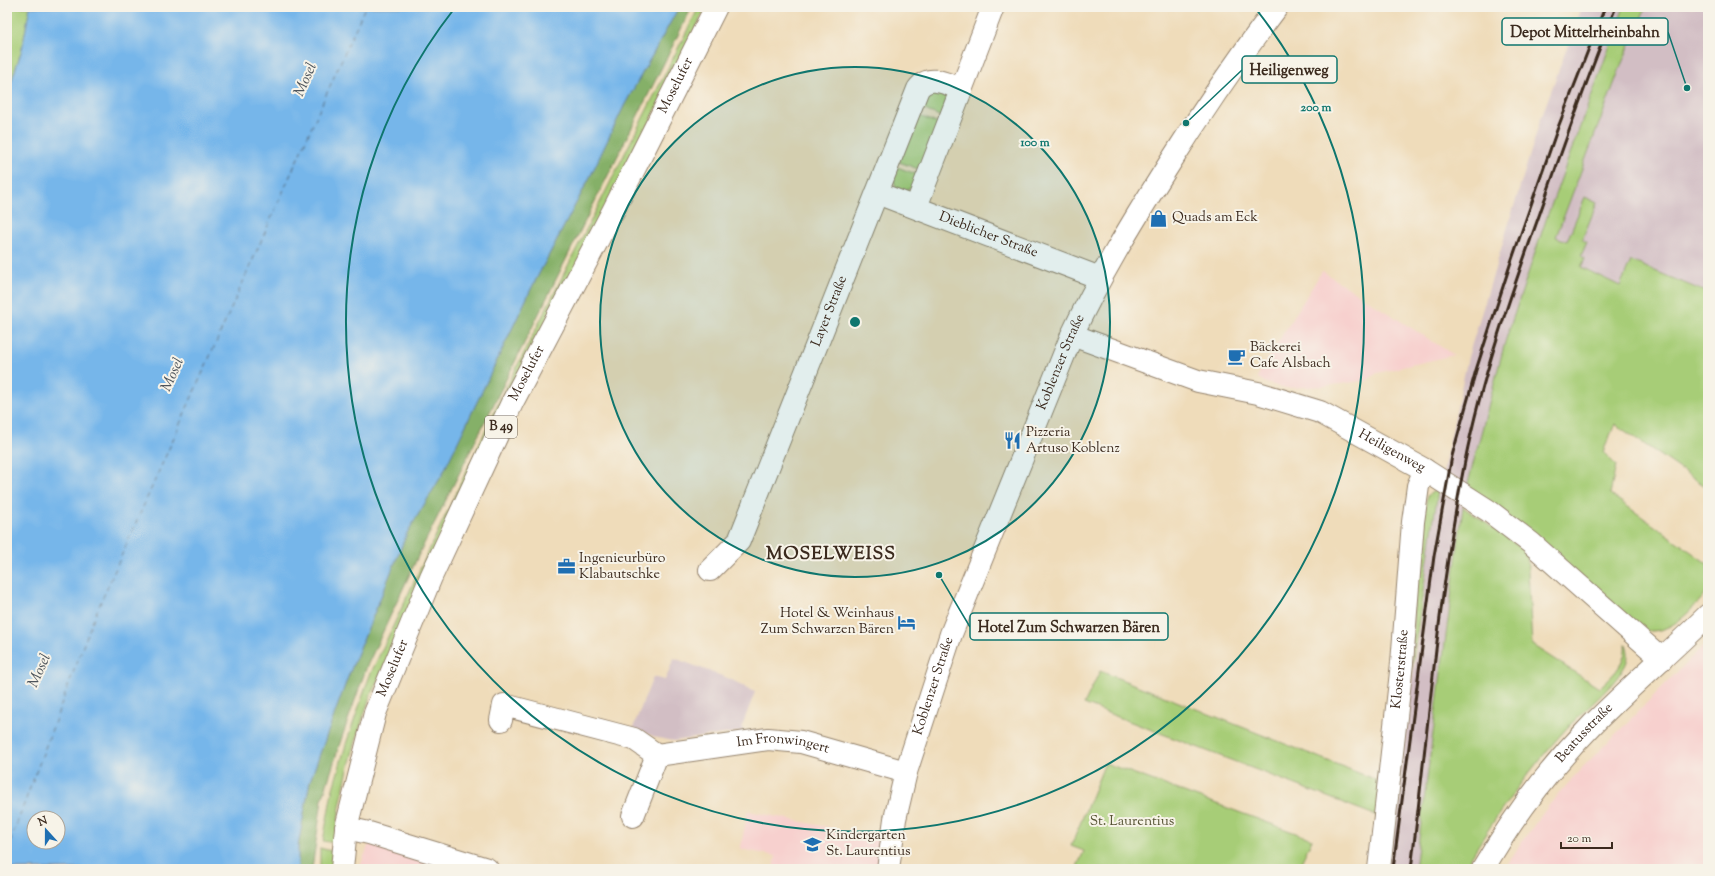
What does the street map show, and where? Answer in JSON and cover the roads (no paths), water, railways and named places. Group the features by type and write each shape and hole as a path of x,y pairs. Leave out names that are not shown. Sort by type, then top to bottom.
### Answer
{"street":[{"name":"Moselufer","path":"342,869 346,828 375,713 441,555 512,403 613,211 716,7"},
{"path":"916,207 993,7"},
{"name":"Koblenzer Straße","path":"888,869 895,819 906,772 951,634 1072,334 1100,278 1146,202 1219,86 1277,7"},
{"name":"Layer Straße","path":"710,570 740,541 918,88 922,84 932,80 962,89"},
{"name":"Dieblicher Straße","path":"877,192 1100,278"},
{"name":"Heiligenweg","path":"1072,334 1198,381 1258,393 1320,412 1425,470 1489,511 1526,539 1662,659"},
{"name":"Klosterstraße","path":"1379,869 1402,663 1416,500 1420,478 1425,470"},
{"name":"Beatusstraße","path":"1483,869 1502,837 1532,794 1592,725 1708,615"},
{"path":"501,720 504,705 634,739 657,755 633,816"},
{"name":"Im Fronwingert","path":"657,755 768,739 801,742 906,772"},
{"path":"346,828 369,833 487,869"}],"water":[{"name":"Mosel","path":"30,7 679,7 624,106 591,175 532,287 442,475 407,533 348,677 310,781 298,846 298,869 7,869 7,95 22,49"}],"railway":[{"path":"1393,869 1434,556 1452,456 1476,370 1510,265 1557,130 1605,7"},
{"path":"1411,869 1434,664 1448,562 1465,461 1472,429 1498,336 1518,274 1576,110 1616,7"}],"place":[{"name":"Depot Mittelrheinbahn","path":"1687,88"},
{"name":"Heiligenweg","path":"1186,123"},
{"name":"Quads am Eck","path":"1159,218"},
{"name":"Bäckerei Cafe Alsbach","path":"1237,356"},
{"name":"Pizzeria Artuso Koblenz","path":"1013,441"},
{"name":"Ingenieurbüro Klabautschke","path":"566,567"},
{"name":"Hotel Zum Schwarzen Bären","path":"939,575"},
{"name":"Hotel & Weinhaus Zum Schwarzen Bären","path":"907,622"},
{"name":"Kindergarten St. Laurentius","path":"813,844"}],"district":[{"name":"MOSELWEISS","path":"831,555"}],"park label":[{"name":"St. Laurentius","path":"1132,822"}]}
